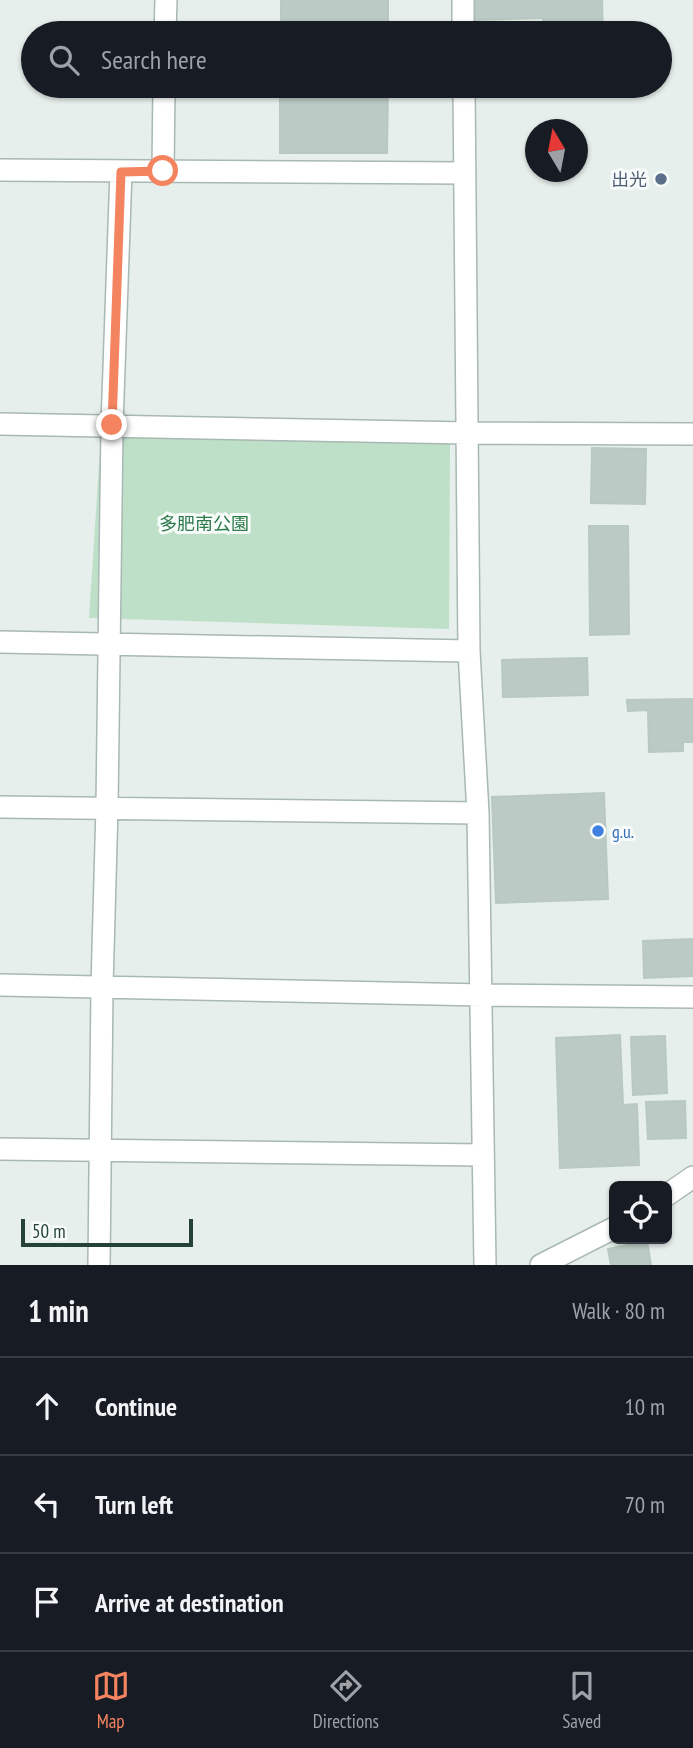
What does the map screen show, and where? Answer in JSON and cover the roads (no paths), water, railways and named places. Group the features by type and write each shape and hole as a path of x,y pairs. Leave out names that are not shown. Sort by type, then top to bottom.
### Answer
{"street":[{"path":"165,21 166,0"},
{"path":"463,0 463,21"},
{"path":"163,171 164,98"},
{"path":"464,98 469,651 478,813 485,1265"},
{"path":"0,170 465,173"},
{"path":"99,1265 112,425 121,172"},
{"path":"0,424 467,433 693,434"},
{"path":"0,642 469,651"},
{"path":"0,807 478,813"},
{"path":"0,985 693,997"},
{"path":"0,1149 482,1155"},
{"path":"672,1192 693,1178"},
{"path":"541,1265 609,1231"}],"place":[{"name":"出光","path":"661,179"},
{"name":"g.u.","path":"598,831"}],"park label":[{"name":"多肥南公園","path":"204,523"}]}
